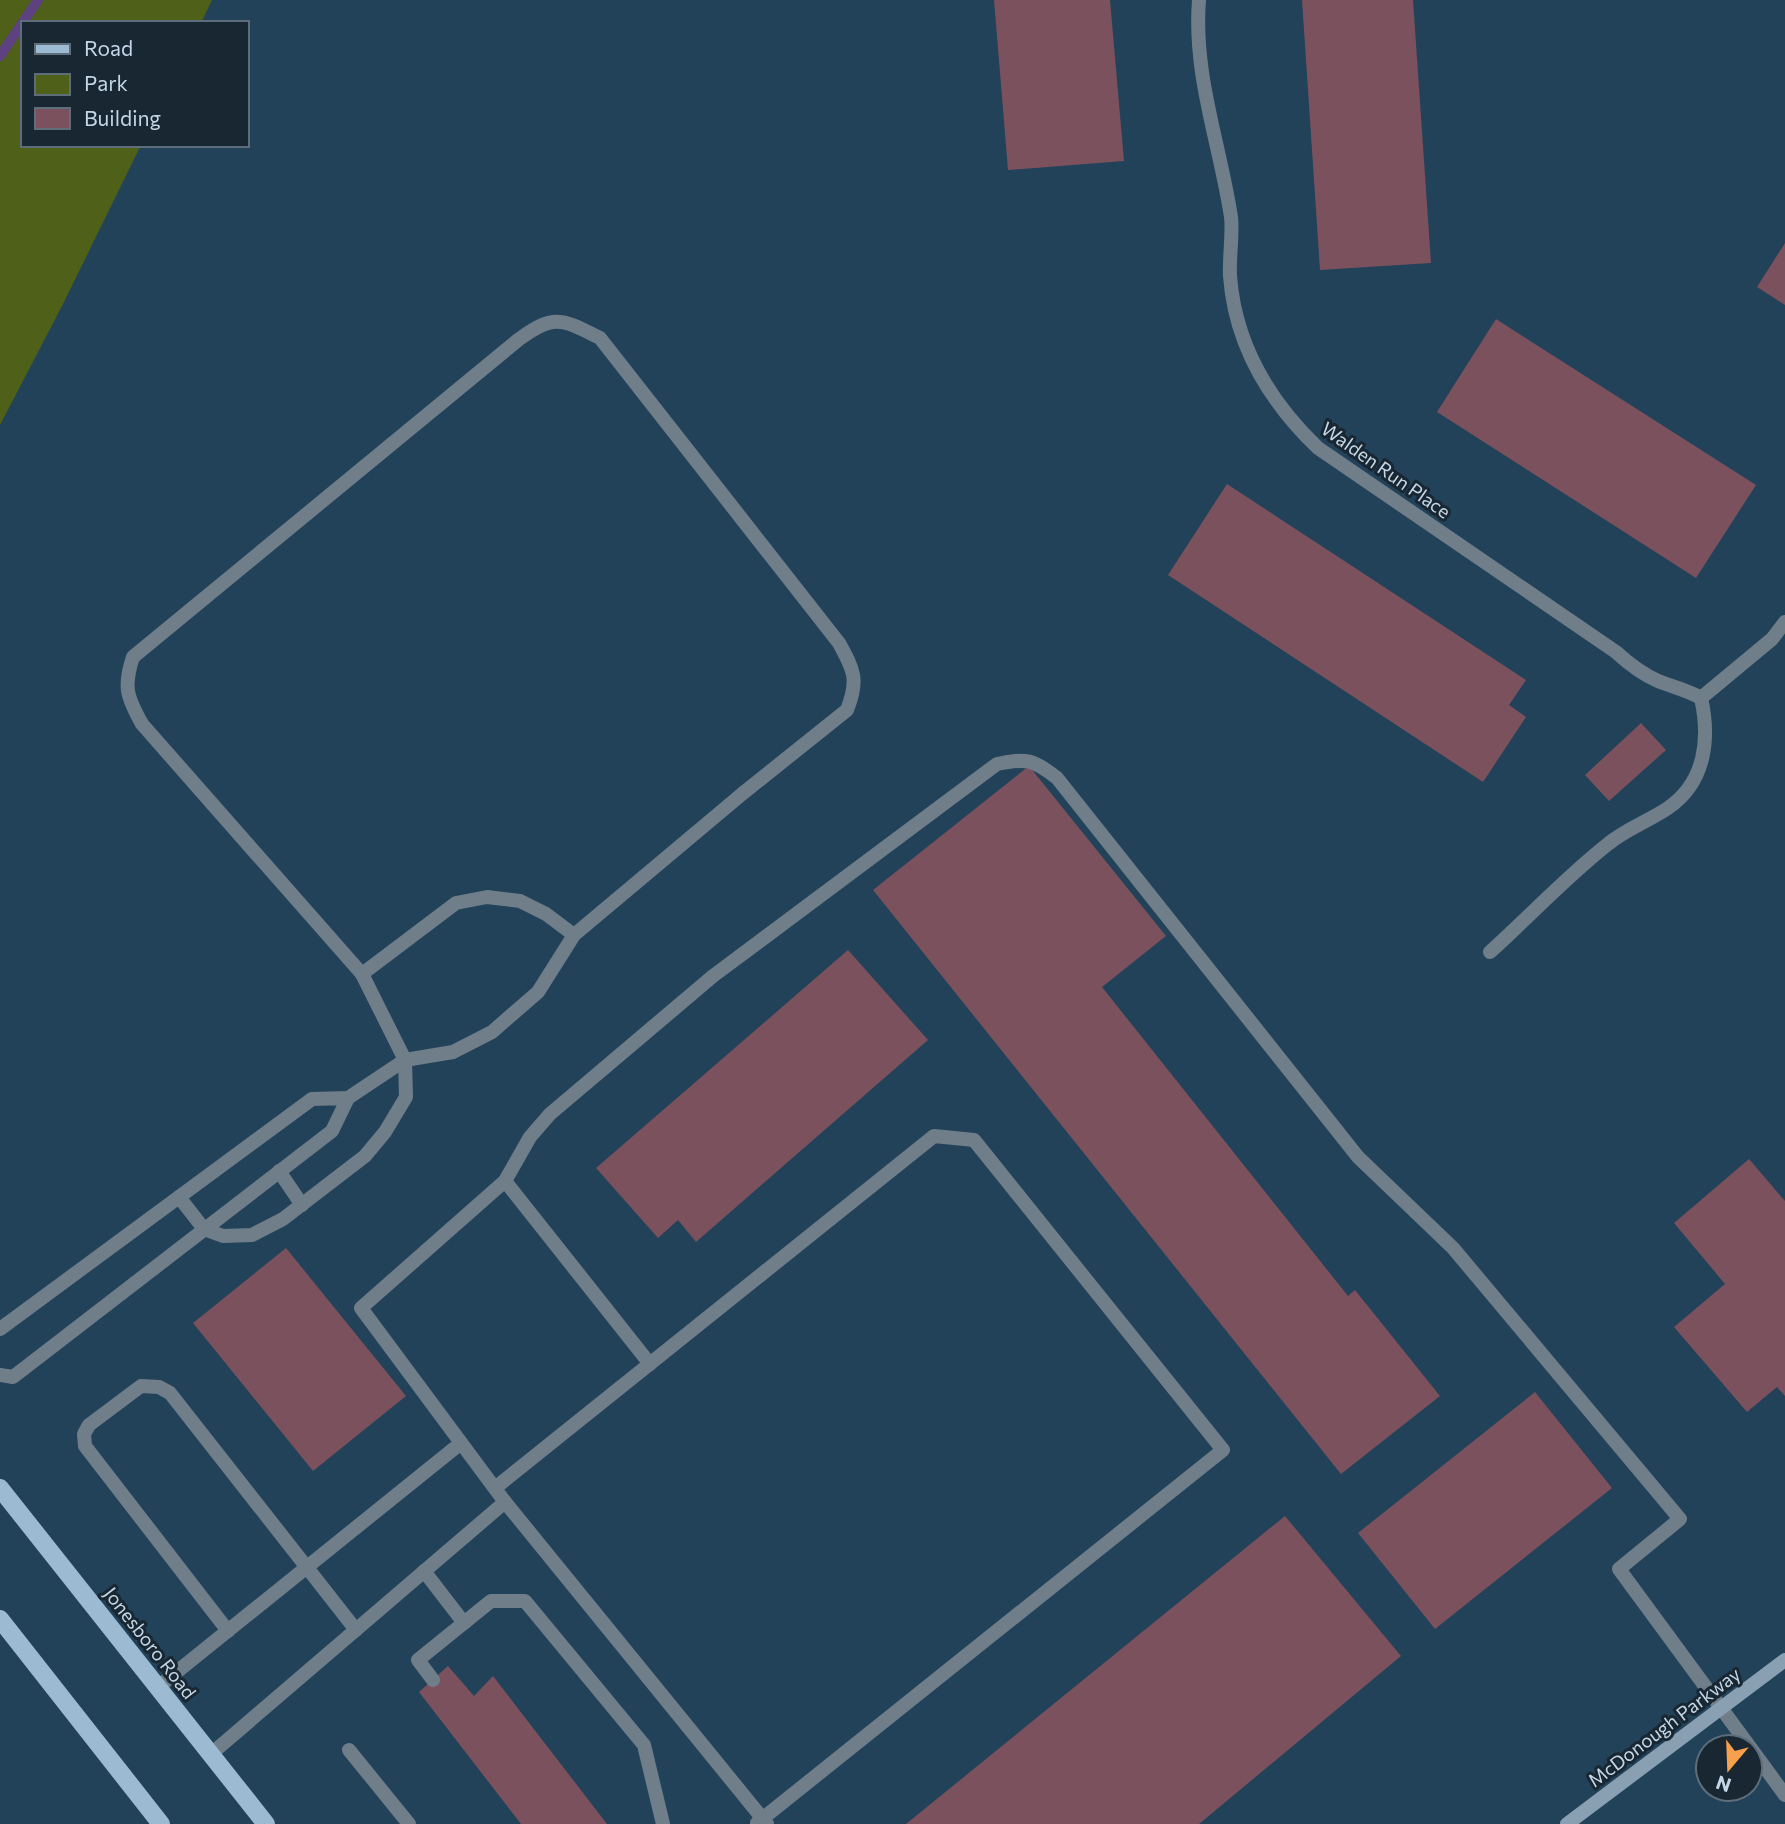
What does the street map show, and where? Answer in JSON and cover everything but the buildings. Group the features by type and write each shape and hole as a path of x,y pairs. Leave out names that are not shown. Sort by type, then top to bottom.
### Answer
{"main road":[{"name":"Jonesboro Road","path":"0,1488 266,1824"},
{"path":"0,1619 161,1824"}],"street":[{"name":"Walden Run Place","path":"1199,0 1203,86 1232,220 1230,277 1236,313 1258,374 1280,408 1318,448 1616,652 1636,669 1657,681 1690,691 1701,698"},
{"path":"0,1375 13,1377 204,1229 279,1171 332,1131 348,1098 405,1059 453,1052 492,1032 538,992 574,935 847,710 854,692 854,671 839,643 600,338 565,321 537,326 518,340 133,657 127,677 128,699 142,724 362,974 405,1059 406,1097 385,1132 365,1156 283,1219 252,1235 223,1237 204,1229 179,1197"},
{"path":"1490,953 1609,843 1670,807 1685,793 1695,777 1707,739 1701,698 1772,639 1785,622"},
{"path":"495,1488 934,1136 974,1140 1223,1450 762,1822 505,1502 360,1308 505,1181 530,1137 550,1114 713,976 997,764 1018,760 1039,763 1057,778 1133,871 1358,1157 1453,1248 1680,1519 1619,1569 1785,1795"},
{"path":"362,974 457,903 486,897 520,901 547,914 574,935"},
{"path":"0,1329 312,1099 348,1098"},
{"path":"279,1171 302,1205"},
{"path":"505,1181 650,1364"},
{"path":"228,1631 85,1446 84,1434 89,1425 141,1385 159,1387 170,1393 356,1630"},
{"path":"158,1688 461,1443"},
{"path":"211,1754 505,1502"},
{"path":"424,1571 464,1623"},
{"path":"433,1680 418,1660 491,1601 525,1601 644,1745 663,1824"},
{"name":"McDonough Parkway","path":"1567,1824 1785,1660"},
{"path":"348,1750 409,1824"}],"green space":[{"path":"0,0 212,0 202,21 21,21 21,147 140,147 0,425"}],"waterway":[{"path":"24,21 38,0"},
{"path":"0,56 21,25"}]}
